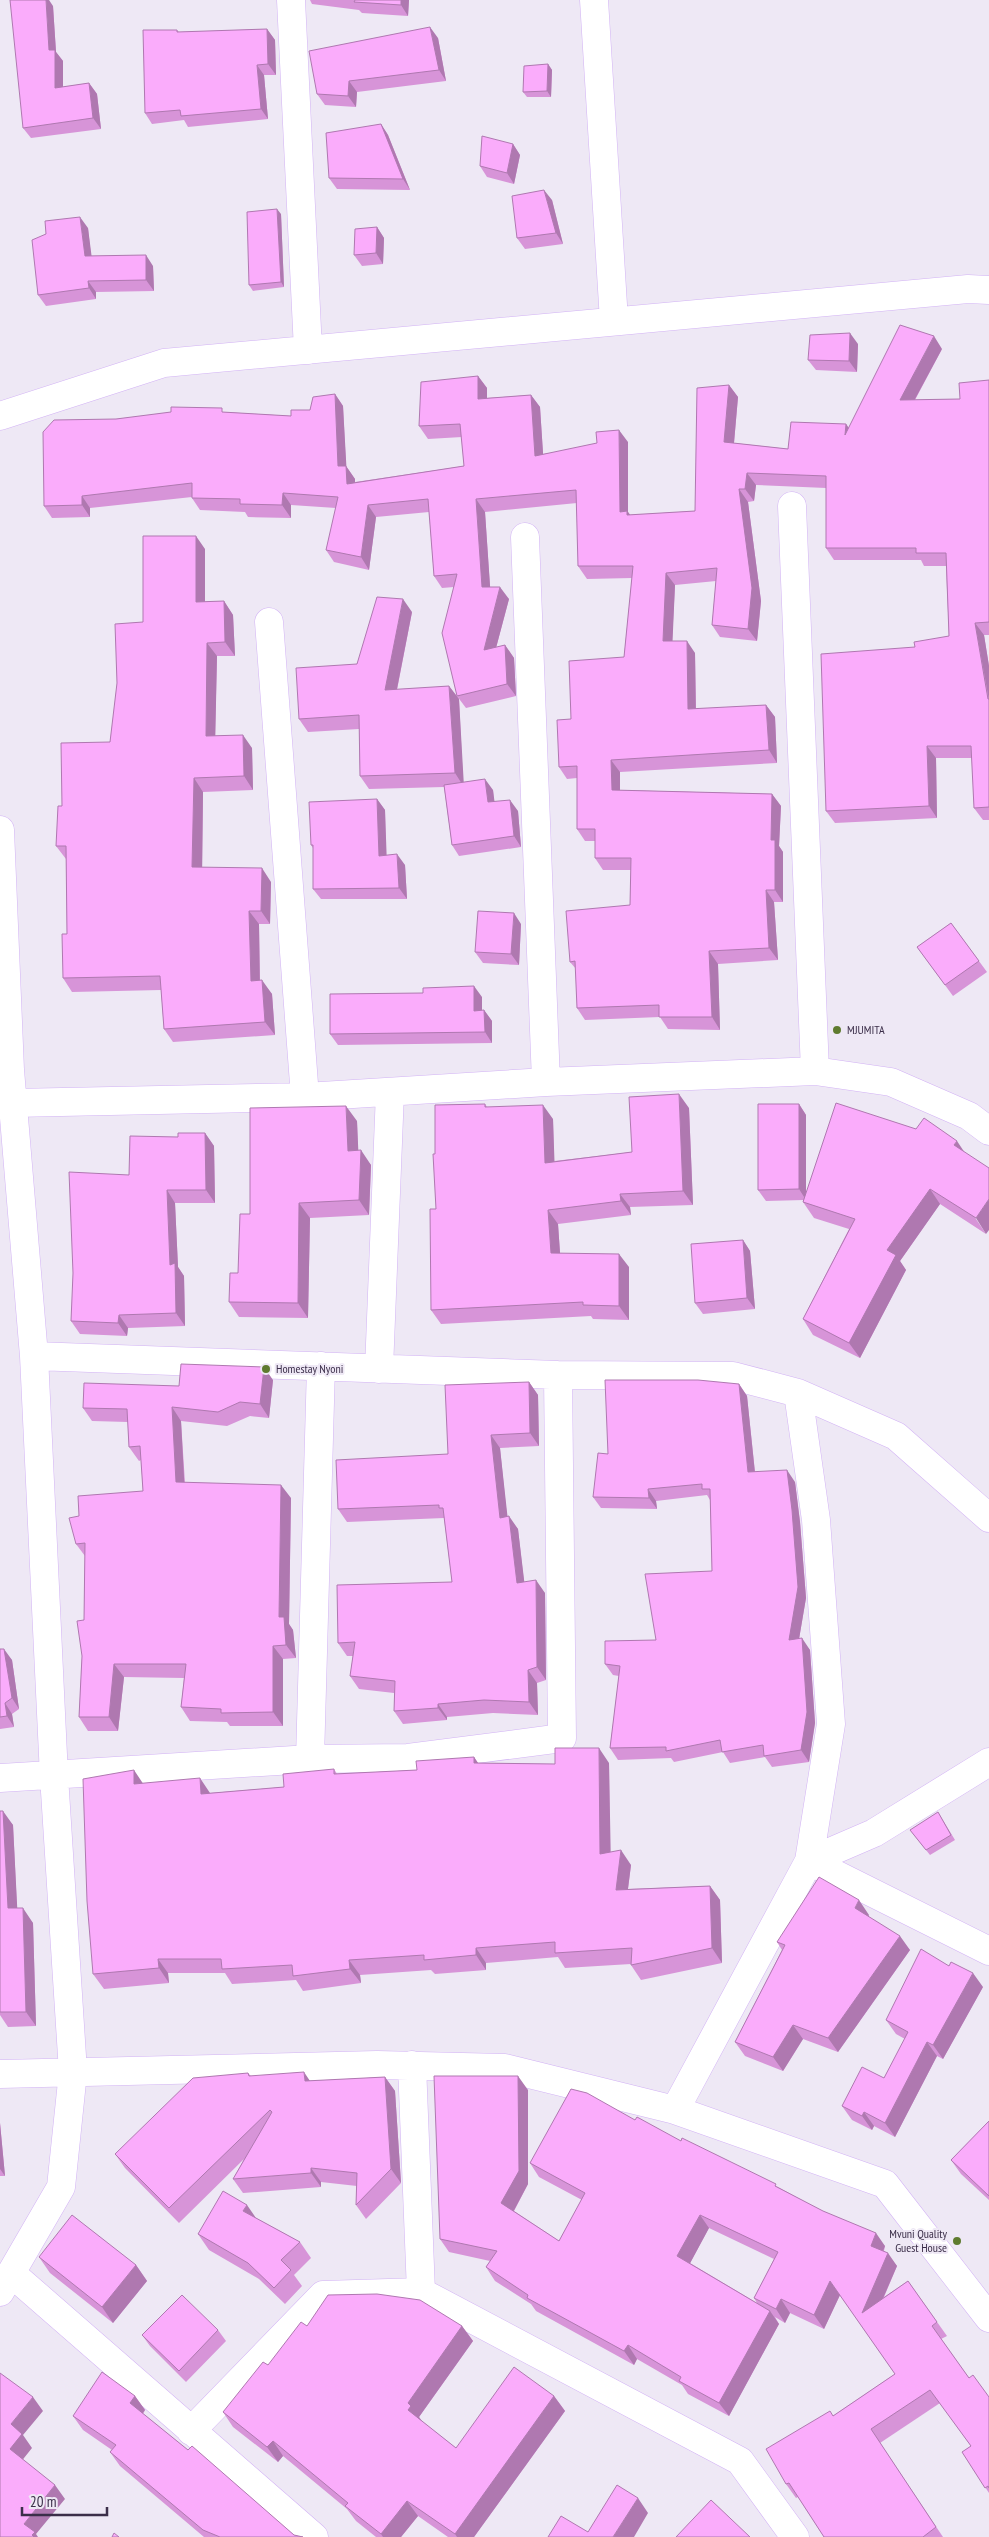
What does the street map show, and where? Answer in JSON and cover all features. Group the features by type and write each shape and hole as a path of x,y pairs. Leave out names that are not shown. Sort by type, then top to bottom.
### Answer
{"street":[{"path":"291,0 308,350"},
{"path":"594,0 614,321"},
{"path":"0,416 164,363 968,289 989,290"},
{"path":"792,506 815,1071"},
{"path":"525,536 546,1082"},
{"path":"270,622 305,1097"},
{"path":"0,830 13,1103 34,1356 54,1776 73,2072 61,2187 6,2282 191,2431 314,2537"},
{"path":"13,1103 305,1097 546,1082 815,1071 891,1082 969,1116 989,1131"},
{"path":"379,1368 390,1092"},
{"path":"34,1356 558,1375 733,1376 798,1393 896,1436 989,1518"},
{"path":"310,1759 321,1366"},
{"path":"0,1778 310,1759 408,1758 562,1738 558,1375"},
{"path":"674,2110 809,1861 831,1724 816,1520 798,1393"},
{"path":"809,1861 874,1833 989,1762"},
{"path":"809,1861 989,1951"},
{"path":"412,2065 421,2292"},
{"path":"0,2074 412,2065 505,2068 674,2110 885,2184 989,2318"},
{"path":"191,2431 323,2295 421,2292 740,2461 795,2537"}],"building":[{"path":"10,0 46,0 49,50 55,50 55,88 89,83 93,118 23,128"},
{"path":"355,0 401,0 401,5 354,2"},
{"path":"430,27 439,70 349,81 348,96 317,94 309,51"},
{"path":"267,29 268,64 257,65 261,109 181,116 180,110 145,113 143,30 177,30 177,32"},
{"path":"548,64 547,91 523,92 524,66"},
{"path":"381,124 403,179 329,178 326,133"},
{"path":"482,136 513,144 507,173 480,166"},
{"path":"544,190 556,233 517,238 512,196"},
{"path":"277,209 281,282 249,285 247,212"},
{"path":"80,217 85,256 146,255 146,280 88,281 89,288 38,295 32,240 46,234 45,221"},
{"path":"377,227 376,253 354,255 355,229"},
{"path":"900,325 934,336 900,400 960,399 959,383 989,380 989,622 975,623 989,699 989,807 974,808 971,746 927,746 929,806 826,811 821,654 915,647 914,642 949,636 946,553 916,553 916,548 826,548 826,476 747,473 745,489 739,489 752,588 748,629 712,625 717,568 666,573 663,641 687,641 688,709 766,705 769,750 611,760 612,790 772,794 771,840 775,840 775,890 766,890 769,948 709,951 712,1017 659,1017 659,1005 577,1008 575,961 570,962 566,911 630,905 631,858 595,858 595,829 577,829 577,766 559,767 557,720 571,719 569,661 624,657 633,566 578,566 576,490 476,499 482,587 500,587 484,650 505,645 507,684 457,696 442,633 457,574 434,576 428,499 368,505 361,557 326,550 338,497 283,493 282,505 240,504 240,499 192,498 192,483 82,496 82,505 44,506 43,432 54,420 116,419 171,412 171,407 222,408 222,412 291,416 291,410 310,410 313,397 335,394 338,466 346,466 347,484 464,466 460,424 419,426 421,382 478,376 478,399 531,395 535,456 597,443 596,432 619,430 620,512 627,511 627,515 695,511 697,388 729,385 724,442 788,449 791,422 846,424 845,435"},
{"path":"850,333 849,361 808,360 810,335"},
{"path":"143,536 196,536 196,602 224,601 225,642 207,643 206,736 243,735 244,776 194,778 192,867 262,868 261,911 249,911 251,981 262,980 265,1022 164,1029 160,976 63,978 62,934 67,934 66,846 56,846 58,806 62,806 61,743 110,742 117,683 115,624 143,622"},
{"path":"377,597 403,599 385,690 449,686 455,773 360,776 359,715 299,719 296,668 357,664"},
{"path":"485,779 488,802 510,800 514,836 452,845 444,785"},
{"path":"377,799 379,856 397,854 399,888 313,889 313,845 311,845 309,802"},
{"path":"478,911 514,913 511,954 475,952"},
{"path":"951,923 979,961 945,985 917,947"},
{"path":"474,986 474,1011 484,1010 485,1032 330,1034 330,994 423,993 423,988"},
{"path":"679,1094 683,1191 620,1194 621,1201 548,1210 551,1253 619,1254 619,1306 583,1305 583,1302 431,1310 430,1209 436,1209 433,1154 435,1154 435,1105 485,1104 485,1107 543,1105 545,1163 632,1152 629,1097"},
{"path":"836,1103 916,1129 924,1118 957,1141 954,1145 989,1168 989,1199 976,1218 930,1189 887,1250 896,1255 849,1343 803,1319 855,1219 803,1202"},
{"path":"758,1104 799,1104 799,1189 758,1190"},
{"path":"346,1106 348,1151 361,1150 359,1200 299,1203 298,1303 229,1302 230,1273 238,1273 240,1214 250,1214 250,1108"},
{"path":"178,1133 205,1133 206,1190 167,1190 170,1265 175,1263 176,1313 119,1315 118,1323 71,1321 73,1273 69,1172 129,1175 130,1136 178,1137"},
{"path":"743,1240 747,1298 695,1303 691,1244"},
{"path":"181,1364 264,1367 260,1404 240,1402 218,1412 172,1407 176,1482 281,1485 279,1617 284,1617 286,1645 273,1646 273,1712 221,1713 221,1709 181,1707 186,1664 114,1664 109,1717 79,1717 82,1656 77,1621 84,1620 85,1543 76,1544 69,1518 79,1516 78,1496 143,1491 140,1446 129,1447 127,1409 83,1408 84,1383 179,1386"},
{"path":"605,1380 698,1380 739,1384 748,1472 787,1470 798,1587 789,1640 802,1638 807,1712 801,1750 764,1756 763,1745 722,1752 720,1740 666,1751 666,1747 610,1748 620,1666 605,1664 605,1641 656,1640 645,1574 712,1571 710,1489 702,1489 702,1484 648,1489 649,1498 593,1497 598,1453 608,1454"},
{"path":"529,1382 530,1433 491,1435 500,1518 509,1516 517,1583 536,1580 537,1667 528,1670 529,1702 484,1700 438,1704 438,1708 394,1711 395,1681 350,1676 355,1642 338,1643 337,1585 452,1582 443,1508 439,1508 439,1505 338,1509 336,1460 448,1454 445,1385"},
{"path":"0,1649 4,1649 12,1698 5,1703 7,1716 0,1717"},
{"path":"555,1748 599,1748 600,1854 621,1850 616,1890 710,1886 712,1948 631,1965 632,1948 555,1953 555,1942 476,1948 476,1955 424,1960 424,1955 349,1960 350,1969 293,1976 292,1965 222,1969 221,1959 158,1959 159,1968 93,1974 87,1901 83,1779 134,1770 134,1784 200,1778 201,1794 284,1787 283,1774 334,1769 334,1774 417,1770 416,1761 474,1757 474,1763 555,1764"},
{"path":"0,1811 3,1811 8,1908 23,1908 26,2012 0,2012"},
{"path":"938,1812 951,1835 926,1850 910,1830"},
{"path":"819,1877 859,1900 855,1908 900,1936 828,2038 793,2025 773,2057 735,2042 785,1945 777,1942"},
{"path":"921,1949 949,1966 951,1962 973,1973 933,2045 927,2042 885,2123 864,2112 862,2116 842,2106 862,2067 884,2078 908,2032 886,2020"},
{"path":"304,2072 305,2081 385,2077 391,2169 356,2205 357,2173 311,2168 311,2173 233,2179 272,2112 270,2110 169,2208 115,2154 193,2078 248,2073 249,2076"},
{"path":"434,2076 518,2076 519,2171 501,2203 559,2241 585,2193 530,2163 571,2089 587,2093 635,2120 637,2117 681,2141 682,2138 776,2184 775,2186 823,2211 876,2233 871,2246 888,2253 862,2313 908,2281 937,2322 932,2326 969,2378 973,2375 989,2397 989,2488 988,2486 985,2488 962,2452 971,2446 930,2390 871,2429 936,2527 923,2537 824,2537 789,2483 786,2484 766,2449 830,2411 833,2416 895,2374 830,2281 814,2315 781,2299 776,2309 754,2298 778,2252 700,2215 677,2256 770,2311 719,2403 679,2381 681,2377 628,2345 624,2351 527,2298 528,2295 486,2267 497,2251 440,2239"},
{"path":"989,2121 989,2196 951,2160"},
{"path":"223,2191 247,2205 243,2211 300,2242 281,2260 291,2270 274,2288 248,2263 198,2234"},
{"path":"72,2215 136,2265 102,2307 39,2257"},
{"path":"377,2294 420,2300 462,2326 408,2403 411,2406 408,2410 456,2448 514,2367 554,2396 455,2534 407,2501 381,2534 345,2506 348,2503 273,2441 267,2447 223,2412 263,2362 268,2365 301,2322 307,2326 328,2295"},
{"path":"182,2295 218,2330 179,2371 142,2335"},
{"path":"102,2372 135,2396 130,2403 188,2450 192,2446 294,2535 303,2537 220,2537 203,2530 110,2452 116,2445 73,2416"},
{"path":"0,2373 33,2397 11,2424 22,2434 10,2449 55,2485 24,2524 35,2532 32,2535 34,2537 0,2537"},
{"path":"617,2485 638,2498 613,2537 548,2537 561,2516 588,2532"},
{"path":"711,2500 750,2537 676,2537"}],"place":[{"name":"MJUMITA","path":"837,1030"},
{"name":"Homestay Nyoni","path":"266,1369"},
{"name":"Mvuni Quality Guest House","path":"957,2241"}]}
